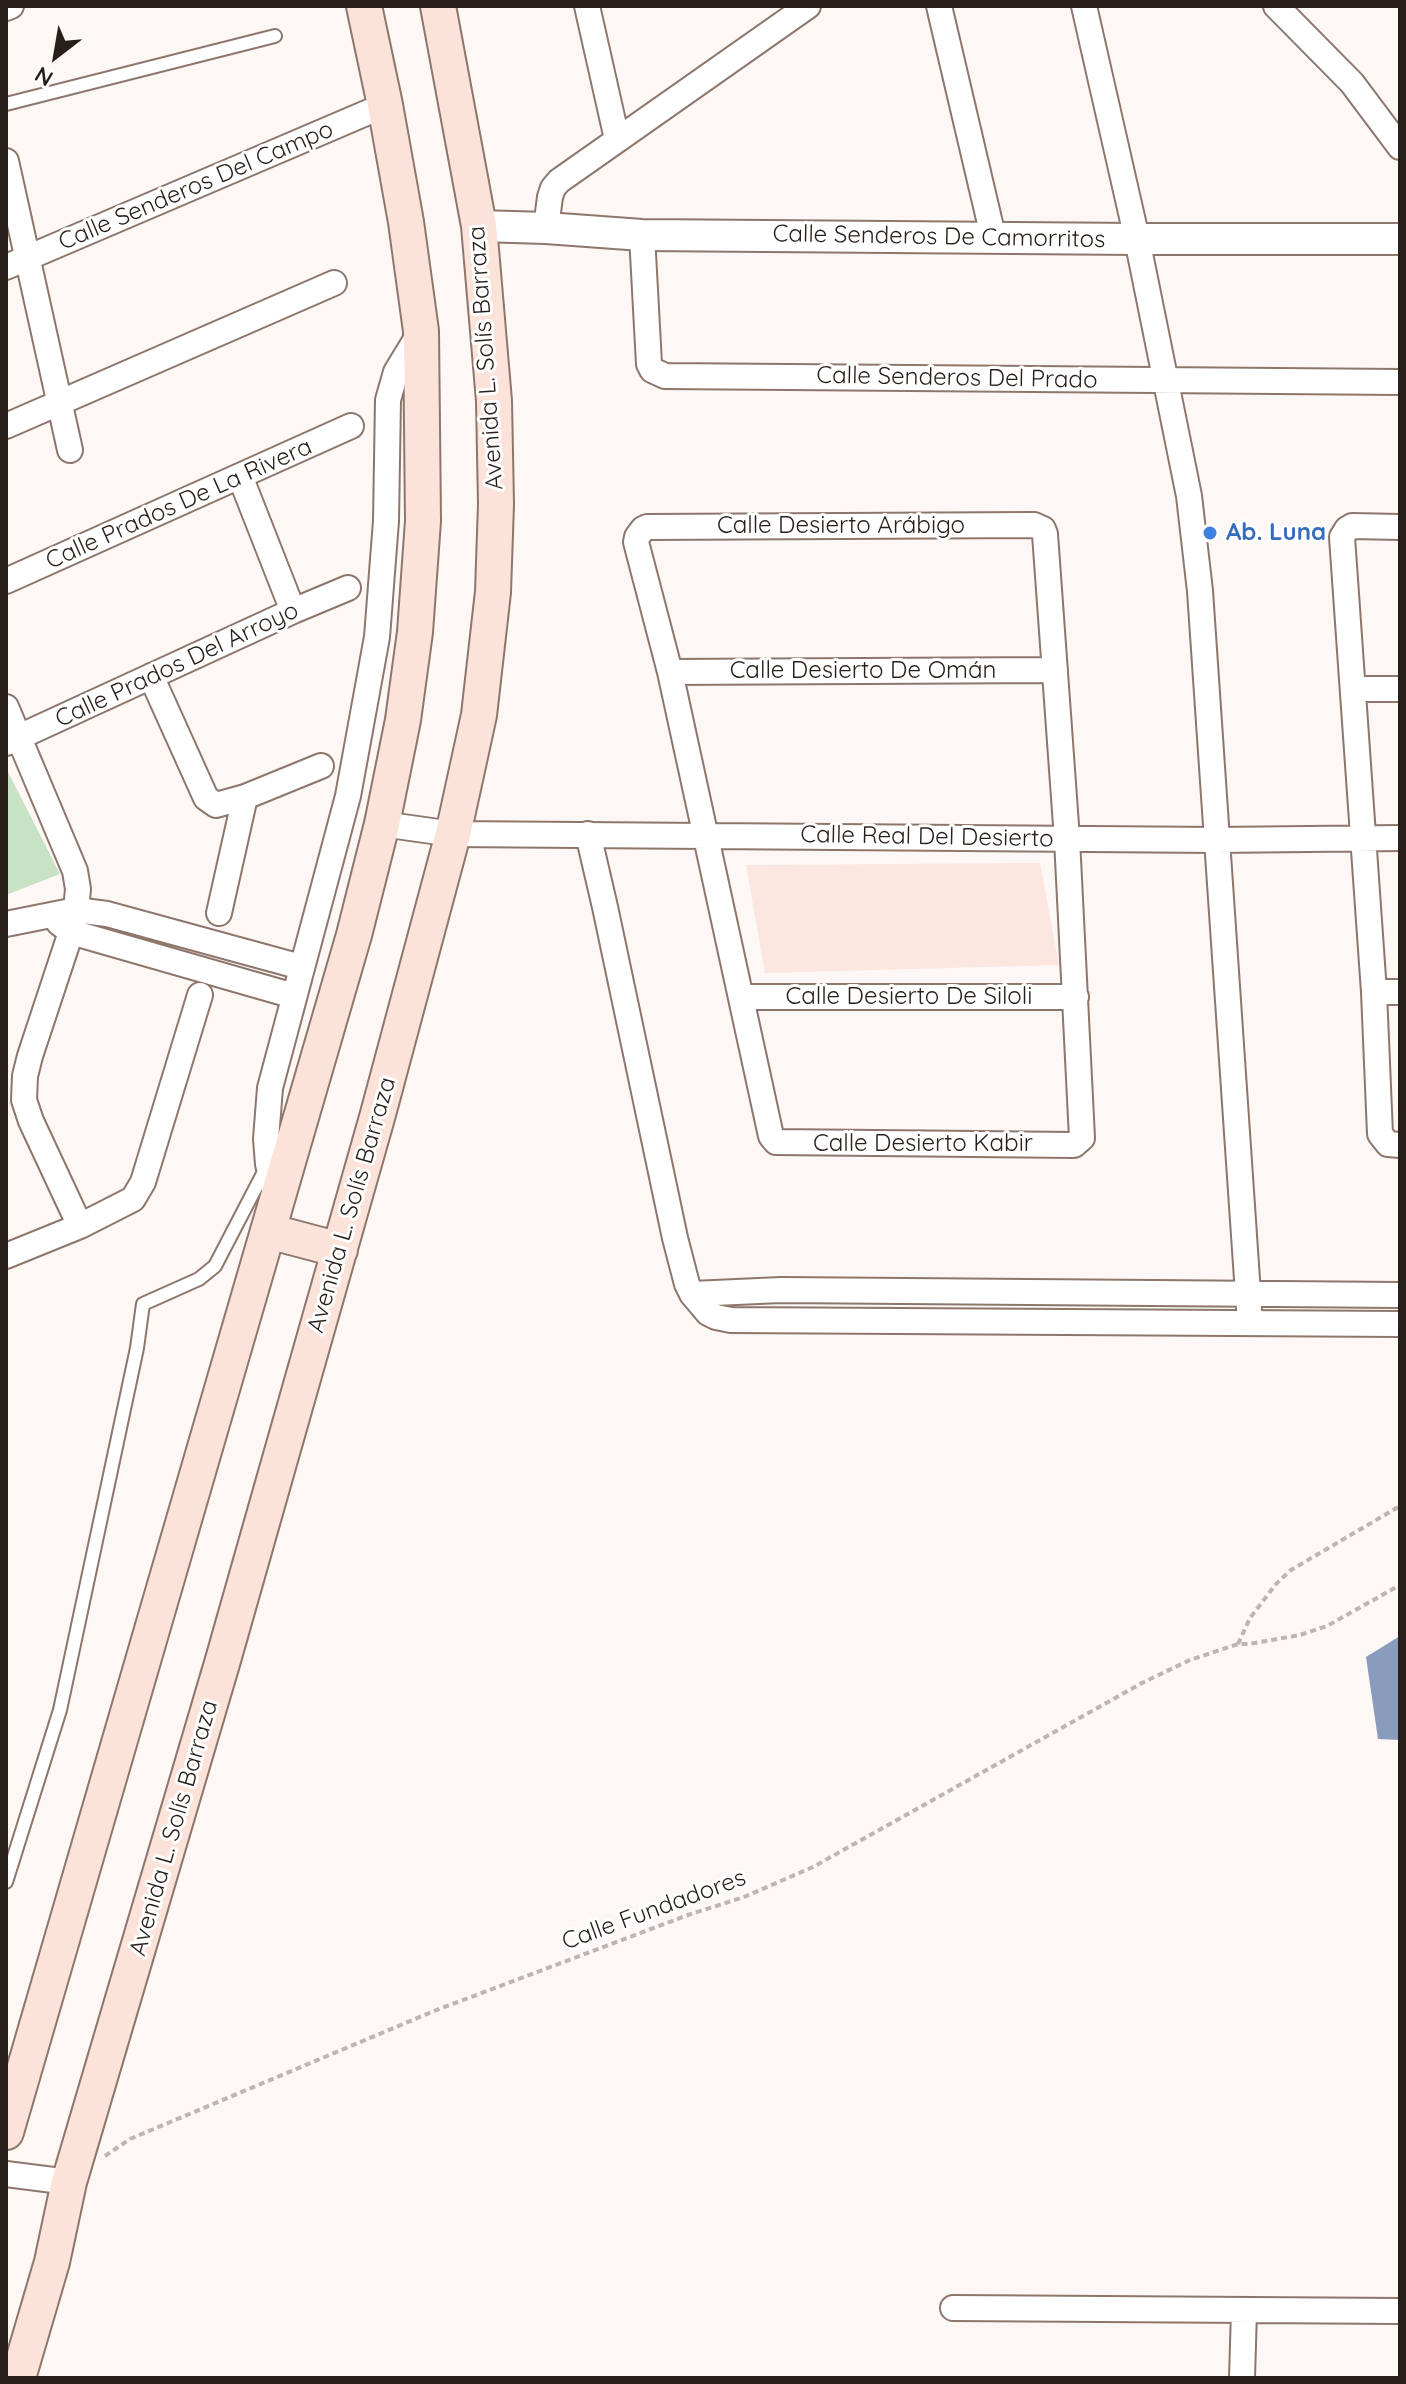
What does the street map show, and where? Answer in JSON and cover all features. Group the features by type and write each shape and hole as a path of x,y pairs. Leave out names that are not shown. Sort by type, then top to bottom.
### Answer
{"main road":[{"path":"6,2132 354,935 382,824 403,720 415,632 423,521 421,331 385,105 364,6"},
{"name":"Avenida L. Solís Barraza","path":"18,2378 52,2262 69,2182 340,1250 453,834 479,715 493,592 496,504 494,401 479,226 438,6"},
{"path":"272,1216 340,1250"}],"street":[{"path":"587,6 617,139"},
{"path":"546,228 553,188 565,176 808,6"},
{"path":"939,6 993,236"},
{"path":"1084,6 1137,239 1191,509 1200,591 1250,1323"},
{"path":"1276,6 1352,83 1400,147"},
{"name":"Calle Senderos Del Campo","path":"16,263 385,105"},
{"path":"6,161 16,263 60,403 70,450"},
{"name":"Calle Senderos De Camorritos","path":"479,226 642,235 1400,239"},
{"name":"Calle Senderos Del Prado","path":"642,235 649,364 652,370 665,376 1400,382"},
{"path":"6,426 334,283"},
{"path":"272,1216 266,1119 270,1088 348,796 377,637 386,521 388,400 396,372 421,331"},
{"name":"Calle Prados De La Rivera","path":"6,581 351,426"},
{"path":"240,476 293,611"},
{"name":"Calle Desierto Arábigo","path":"706,835 670,672 636,542 639,532 647,527 1039,526 1045,534 1067,839"},
{"path":"1400,527 1352,526 1342,537 1374,992 1380,1134 1388,1144 1400,1145"},
{"name":"Calle Prados Del Arroyo","path":"12,740 348,588"},
{"name":"Calle Desierto De Omán","path":"670,672 1055,670"},
{"path":"151,676 206,798 216,805 245,797 321,766"},
{"path":"1354,689 1400,689"},
{"path":"6,707 12,740 75,871 78,889 74,921 30,1056 24,1100 80,1226"},
{"path":"219,913 245,797"},
{"name":"Calle Real Del Desierto","path":"382,824 453,834 1216,840 1400,838"},
{"path":"588,834 671,1224 687,1284 708,1313 731,1320 1400,1324"},
{"name":"Calle Desierto Kabir","path":"706,835 771,1136 783,1144 1079,1143 1084,1133 1067,839"},
{"path":"74,921 107,914 301,967"},
{"path":"6,924 47,915 74,921 294,996"},
{"path":"1374,992 1400,992"},
{"path":"6,1256 80,1226 133,1199 138,1192 200,995"},
{"name":"Calle Desierto De Siloli","path":"742,997 1076,997"},
{"path":"692,1294 781,1290 1400,1295"},
{"path":"6,2174 69,2182"},
{"path":"953,2308 1400,2311"},
{"path":"1242,2378 1244,2310"}],"lane":[{"path":"6,104 275,36"},
{"path":"6,1882 60,1710 137,1348 143,1304 199,1279 215,1266 268,1164"}],"path":[{"path":"1238,1644 1250,1618 1291,1570 1400,1506"},
{"name":"Calle Fundadores","path":"106,2156 130,2139 434,2011 688,1915 744,1897 813,1867 1142,1683 1190,1660 1238,1644 1300,1635 1327,1626 1400,1585"}],"shaded area":[{"path":"1040,863 1059,965 765,973 746,865"}],"green space":[{"path":"6,768 60,874 6,895"}],"water":[{"path":"1400,1636 1400,1740 1378,1739 1366,1657"}],"place":[{"name":"Ab. Luna","path":"1210,533"}]}
